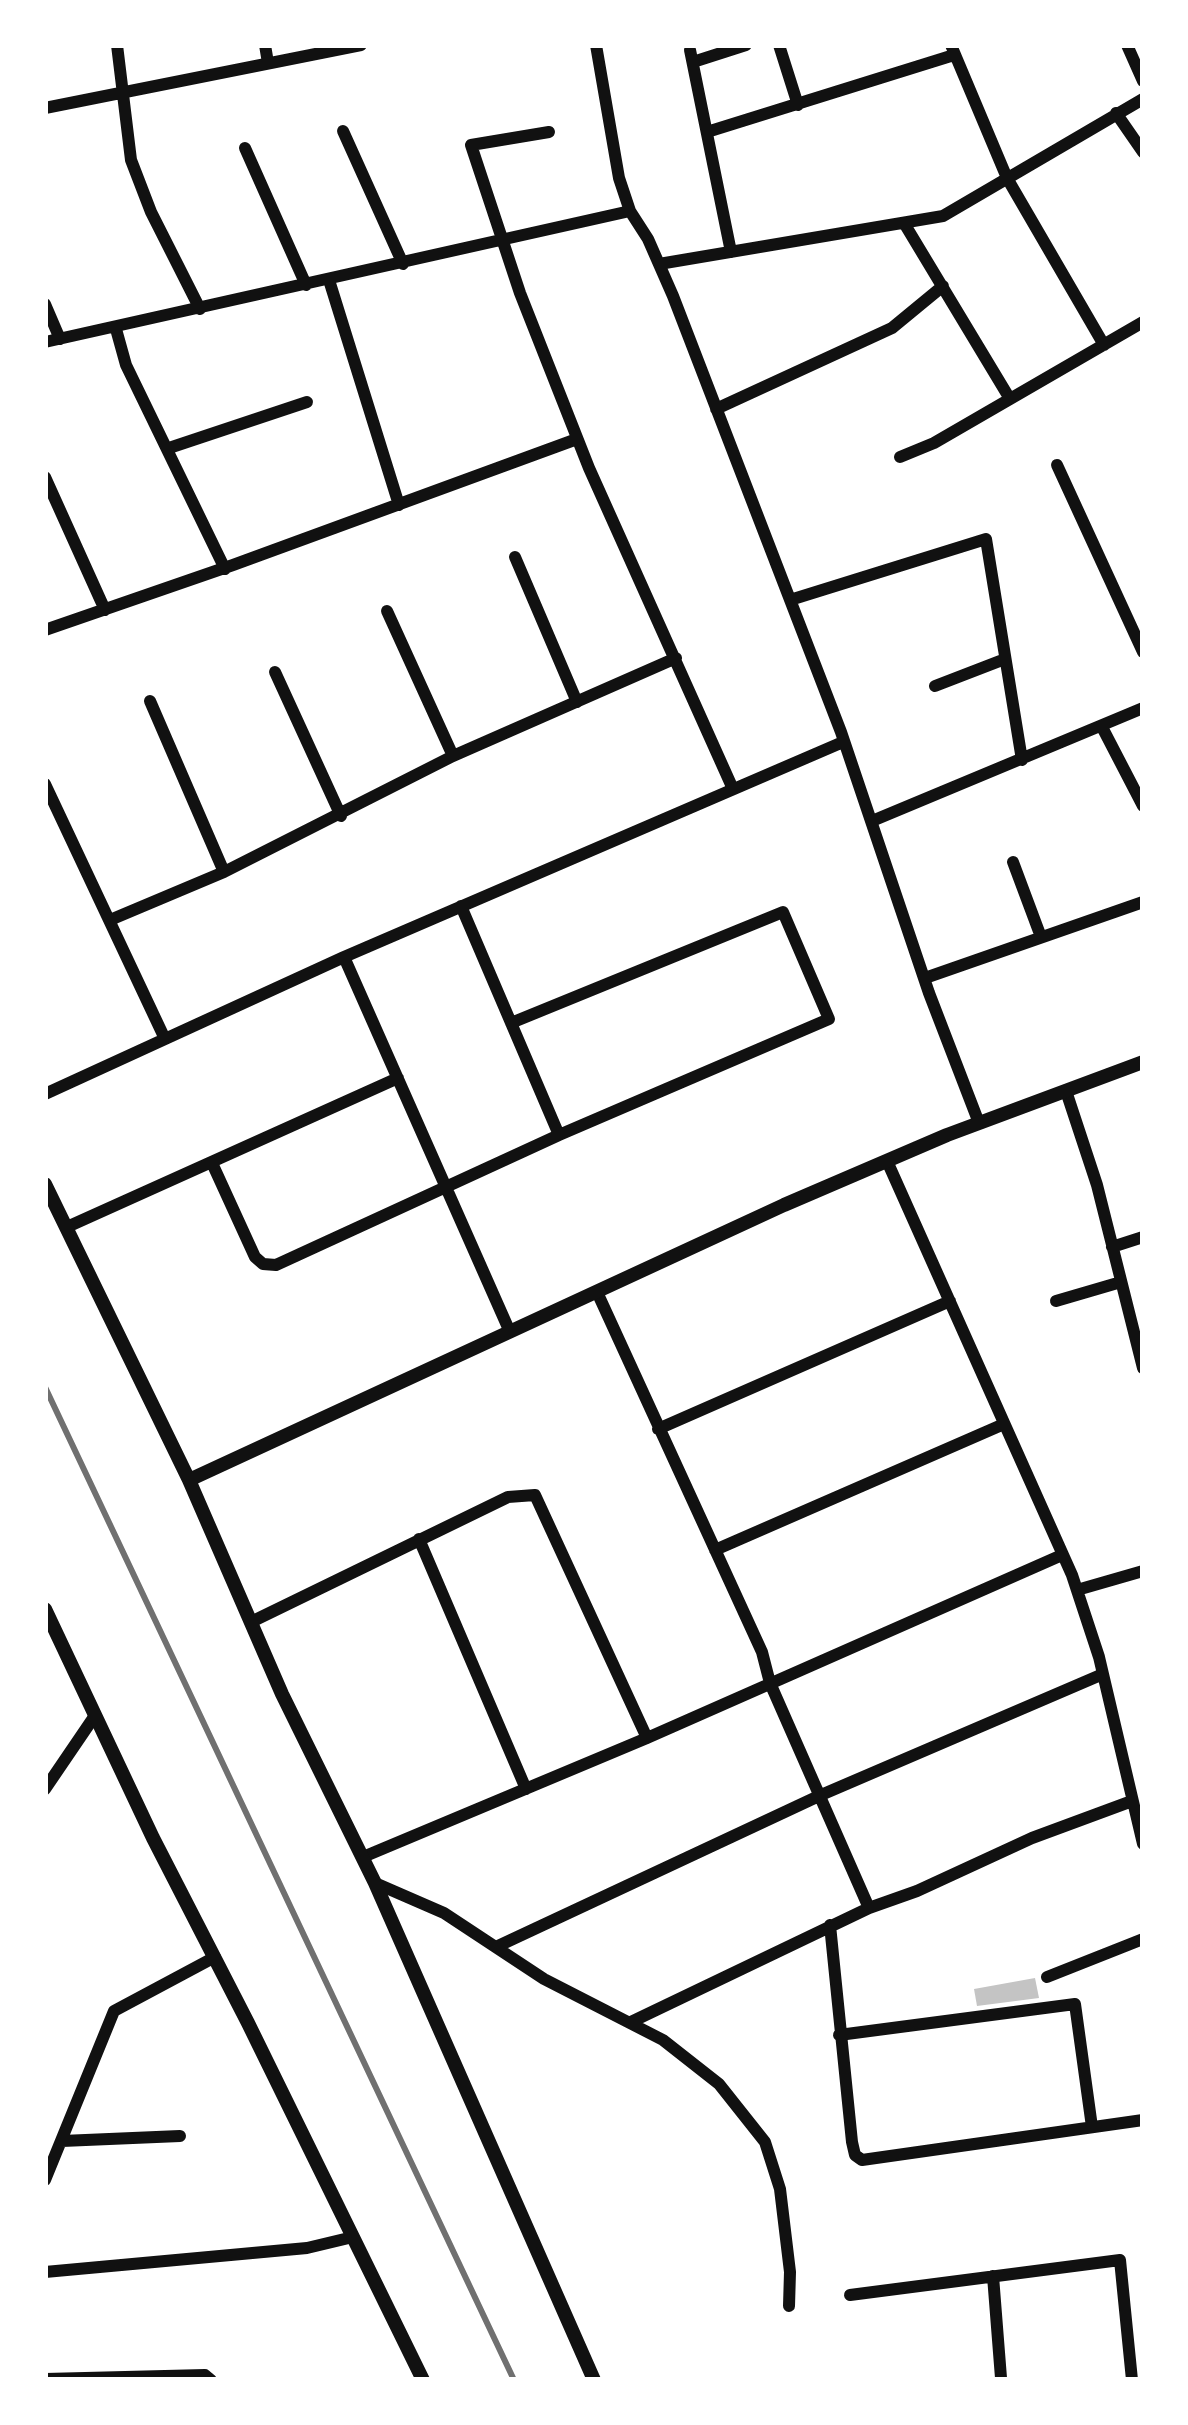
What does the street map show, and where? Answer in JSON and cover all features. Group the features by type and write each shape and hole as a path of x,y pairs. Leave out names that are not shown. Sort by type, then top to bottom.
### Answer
{"street":[{"path":"117,45 131,160 151,212 200,309"},
{"path":"265,45 268,64"},
{"path":"45,108 361,45"},
{"path":"596,45 619,178 630,211 659,264 790,600 979,1123"},
{"path":"731,252 692,56 746,45"},
{"path":"779,45 798,106"},
{"path":"1127,45 1143,81"},
{"path":"707,132 798,106 952,50 1007,178 1104,345"},
{"path":"659,264 943,216 1143,99"},
{"path":"1116,113 1143,152"},
{"path":"343,131 403,263"},
{"path":"549,131 471,145 520,293 578,439 734,788"},
{"path":"245,148 306,285"},
{"path":"45,342 630,211"},
{"path":"904,223 1010,399"},
{"path":"329,280 398,505"},
{"path":"716,409 892,328 943,286"},
{"path":"45,304 60,339"},
{"path":"900,457 1143,322"},
{"path":"116,329 126,365 224,569"},
{"path":"169,448 307,402"},
{"path":"45,630 578,439"},
{"path":"1058,465 1143,652"},
{"path":"45,477 105,610"},
{"path":"790,600 986,539 1022,760"},
{"path":"515,557 577,702"},
{"path":"387,611 453,756"},
{"path":"110,920 224,872 453,756 676,658"},
{"path":"935,686 1005,659"},
{"path":"275,672 340,816"},
{"path":"150,701 224,872"},
{"path":"872,821 1143,708"},
{"path":"1102,727 1143,806"},
{"path":"45,1094 344,956 843,742"},
{"path":"45,784 165,1039"},
{"path":"1013,862 1041,937"},
{"path":"925,978 1143,902"},
{"path":"461,905 559,1136"},
{"path":"212,1162 247,1244 263,1264 276,1265 829,1019 783,912 511,1023"},
{"path":"344,956 510,1332"},
{"path":"188,1480 887,1160 1143,1062"},
{"path":"67,1227 398,1078"},
{"path":"1066,1091 1143,1368"},
{"path":"887,1160 1077,1590 1103,1674 1143,1844"},
{"path":"45,1184 375,1883 594,2380"},
{"path":"1112,1247 1143,1237"},
{"path":"1055,1301 1121,1282"},
{"path":"597,1292 761,1652 770,1683 869,1908"},
{"path":"658,1429 950,1301"},
{"path":"715,1550 1004,1424"},
{"path":"251,1622 508,1497 535,1495 647,1738"},
{"path":"418,1539 526,1790"},
{"path":"363,1857 1063,1555"},
{"path":"1077,1590 1143,1571"},
{"path":"45,1609 423,2380"},
{"path":"499,1946 821,1795 1103,1674"},
{"path":"45,1789 94,1717"},
{"path":"631,2022 830,1925 1032,1838 1132,1801"},
{"path":"375,1883 444,1913 544,1979 663,2040 719,2084 765,2142 780,2189 790,2272 789,2306"},
{"path":"830,1925 852,2142 855,2155 862,2160 1143,2120"},
{"path":"1047,1977 1143,1939"},
{"path":"45,2180 115,2011 215,1957"},
{"path":"839,2035 1075,2004 1092,2127"},
{"path":"62,2141 181,2136"},
{"path":"45,2272 307,2248 353,2237"},
{"path":"850,2295 1120,2260 1132,2380"},
{"path":"993,2276 1001,2378"},
{"path":"45,2379 205,2375 211,2380"}],"building":[{"path":"1035,1978 1039,1998 977,2006 974,1989"}],"railway":[{"path":"45,1387 514,2380"}]}
